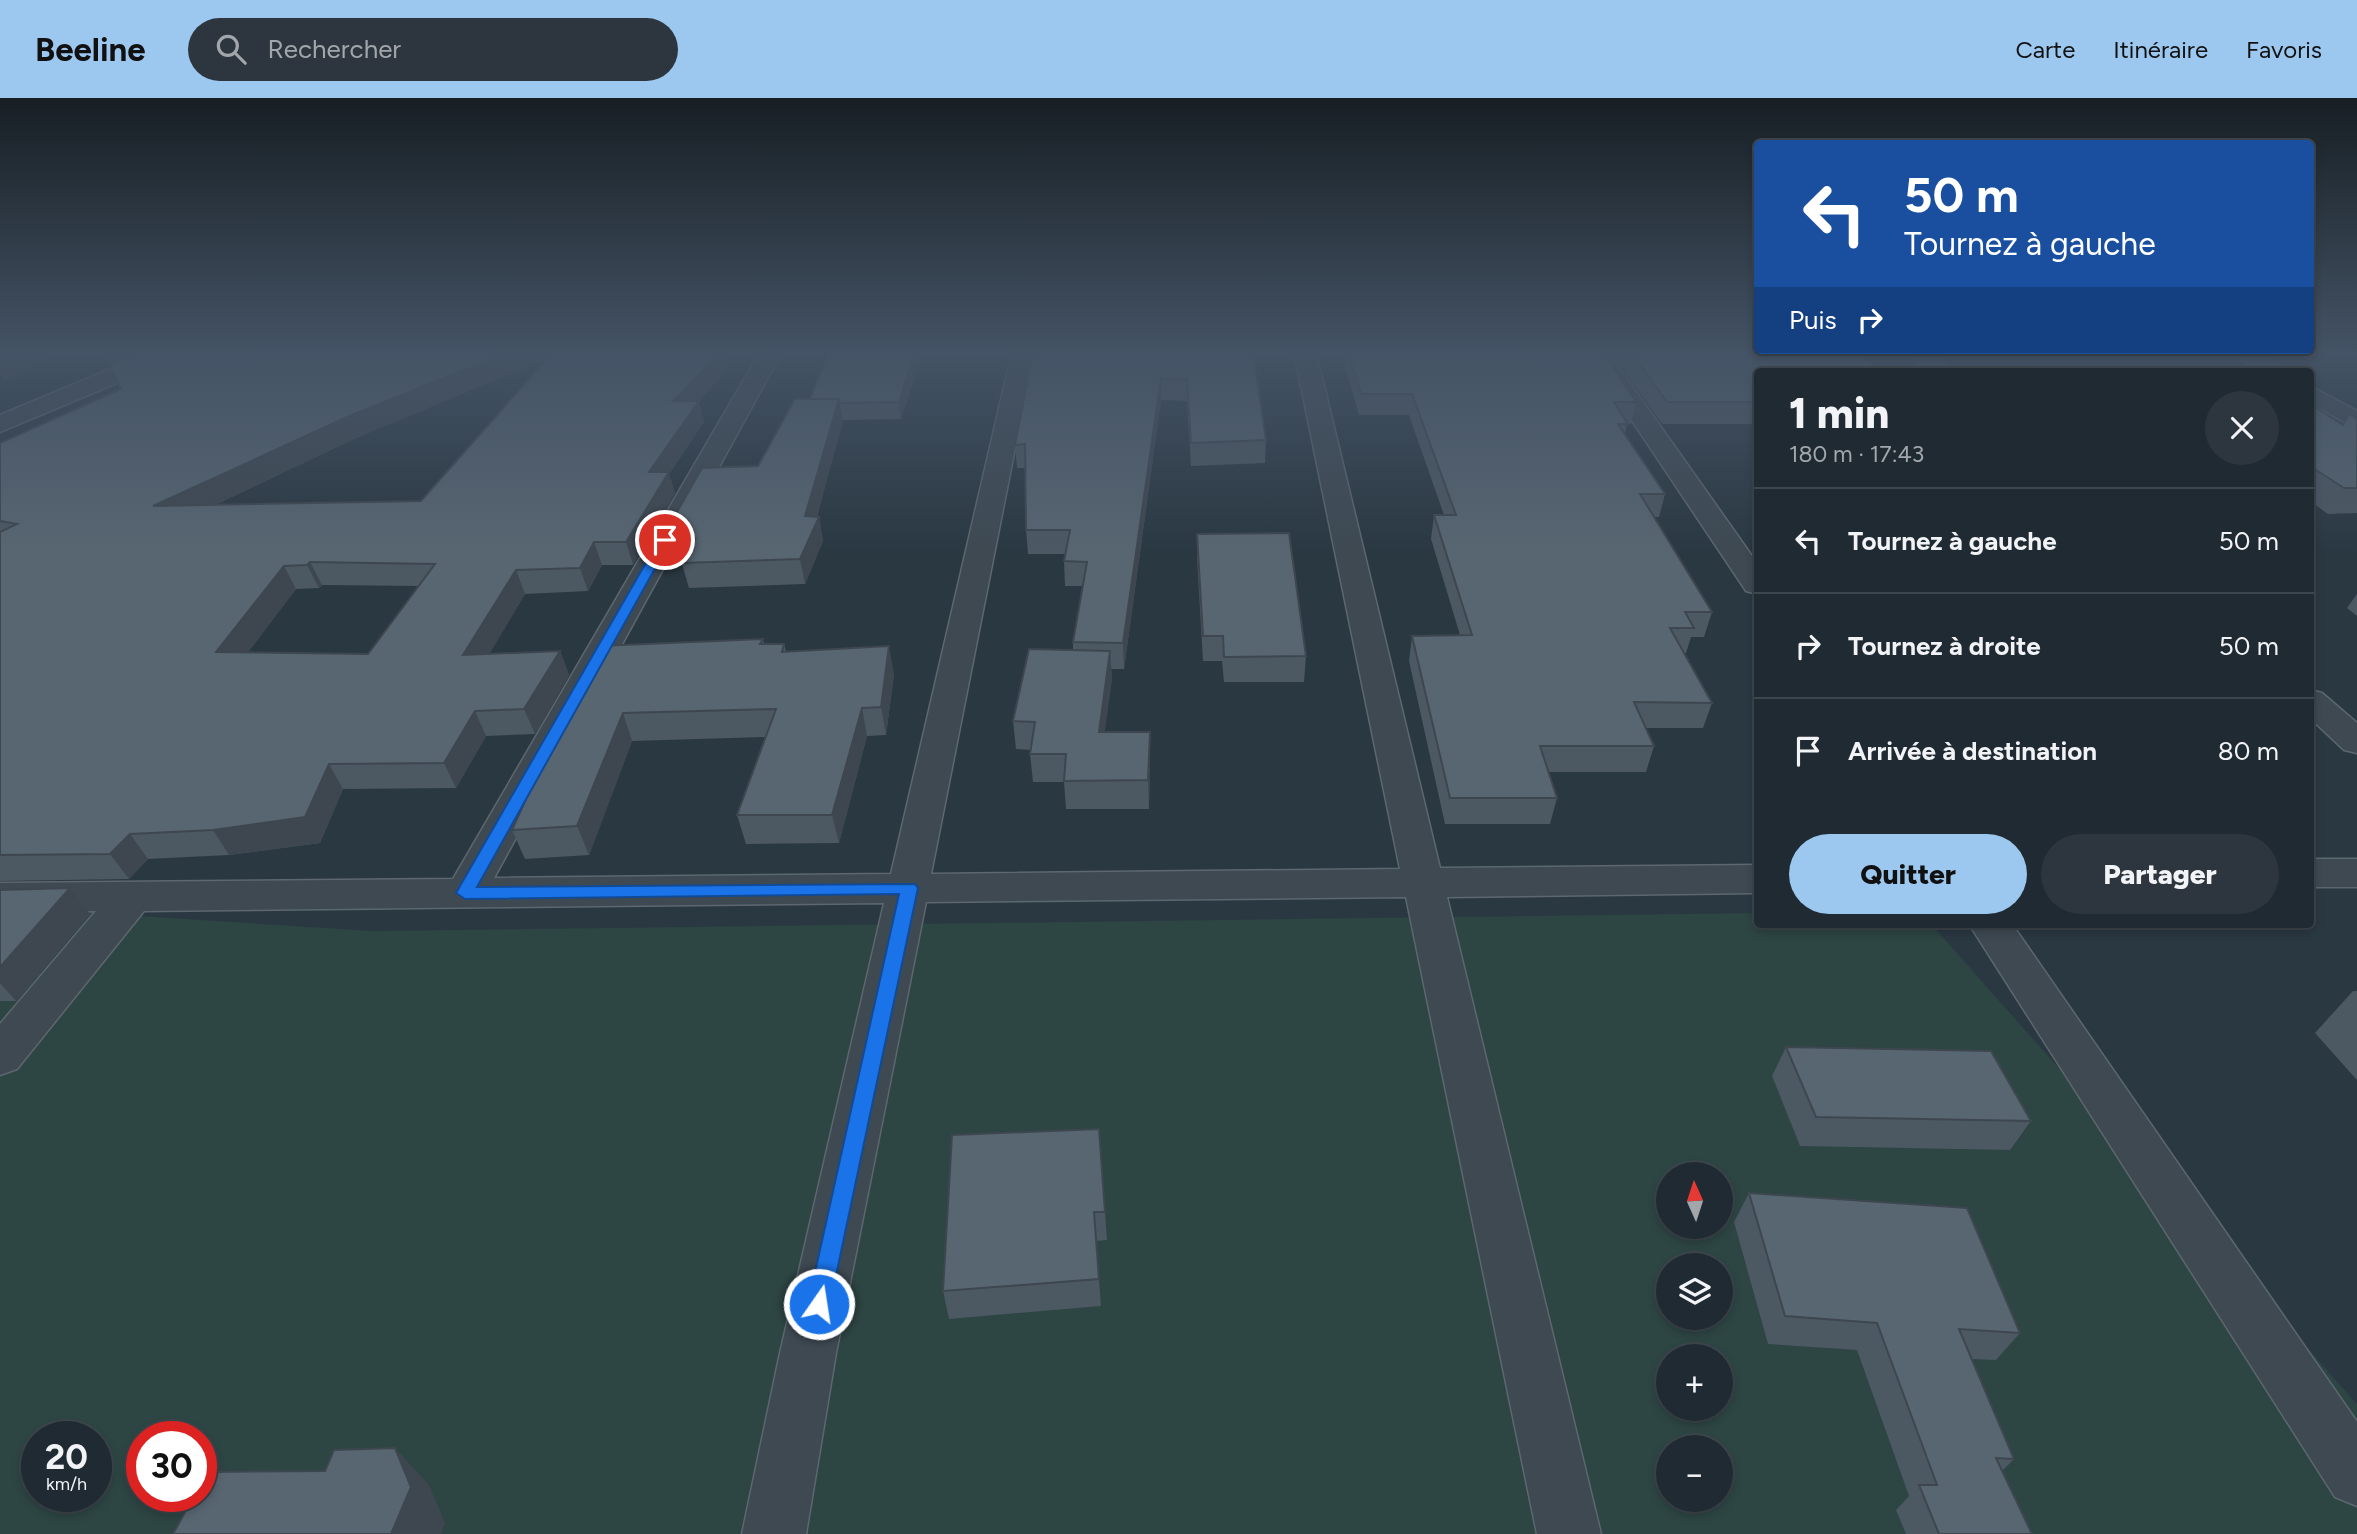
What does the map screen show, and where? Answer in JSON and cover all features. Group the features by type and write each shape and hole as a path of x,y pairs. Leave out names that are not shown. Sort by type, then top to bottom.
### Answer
{"street":[{"path":"465,893 733,419"},
{"path":"774,1534 808,1353 1009,419"},
{"path":"1320,419 1569,1534"},
{"path":"1643,419 1754,581"},
{"path":"2314,704 2357,742"},
{"path":"2314,873 2357,873"},
{"path":"0,898 1754,879"},
{"path":"0,1056 133,896"},
{"path":"1993,928 2357,1475"}],"green space":[{"path":"0,907 372,931 1754,913 1754,928 1935,928 2357,1404 2357,1534 0,1534"}],"building":[{"path":"54,419 343,419 153,506 421,501 494,419 686,419 649,472 669,472 626,542 594,542 580,568 516,570 463,655 560,651 524,709 475,711 444,763 329,764 305,817 213,830 130,834 110,854 0,855 0,532 17,524 0,521 0,443","holes":["310,562 435,564 368,654 216,652 284,566 307,565"]},
{"path":"784,419 833,419 805,516 819,517 800,559 682,563 695,539 661,540 702,468 758,466"},
{"path":"1020,419 1155,419 1123,643 1073,642 1087,562 1064,561 1070,530 1026,530 1025,444 1015,445"},
{"path":"1190,419 1263,419 1266,440 1191,443"},
{"path":"1421,419 1625,419 1628,424 1618,424 1665,494 1640,494 1712,612 1685,612 1694,628 1670,628 1712,703 1634,702 1654,746 1540,746 1557,798 1450,798 1412,636 1472,635 1434,515 1456,515"},
{"path":"2314,419 2334,419 2343,425 2346,419 2357,419 2357,488 2344,488 2314,469"},
{"path":"1289,533 1306,656 1224,657 1223,636 1203,636 1197,534"},
{"path":"763,639 760,644 784,644 782,652 889,646 881,707 862,708 832,815 737,815 776,709 623,713 577,826 512,830 569,704 566,704 599,646"},
{"path":"1029,649 1110,651 1099,732 1150,732 1148,780 1064,781 1066,754 1030,754 1035,722 1013,721"},
{"path":"70,888 0,967 0,890"},
{"path":"1786,1047 1991,1051 2031,1121 1816,1117"},
{"path":"1099,1129 1105,1212 1094,1212 1099,1279 943,1291 952,1135"},
{"path":"1749,1193 1967,1208 2020,1333 1959,1329 2014,1459 1996,1458 2032,1534 1939,1534 1919,1485 1937,1485 1877,1323 1785,1316"},
{"path":"395,1448 411,1487 391,1534 173,1534 185,1512 217,1512 217,1472 325,1471 334,1450"}],"route":[{"path":"665,540 465,893 909,888 819,1304"}]}
